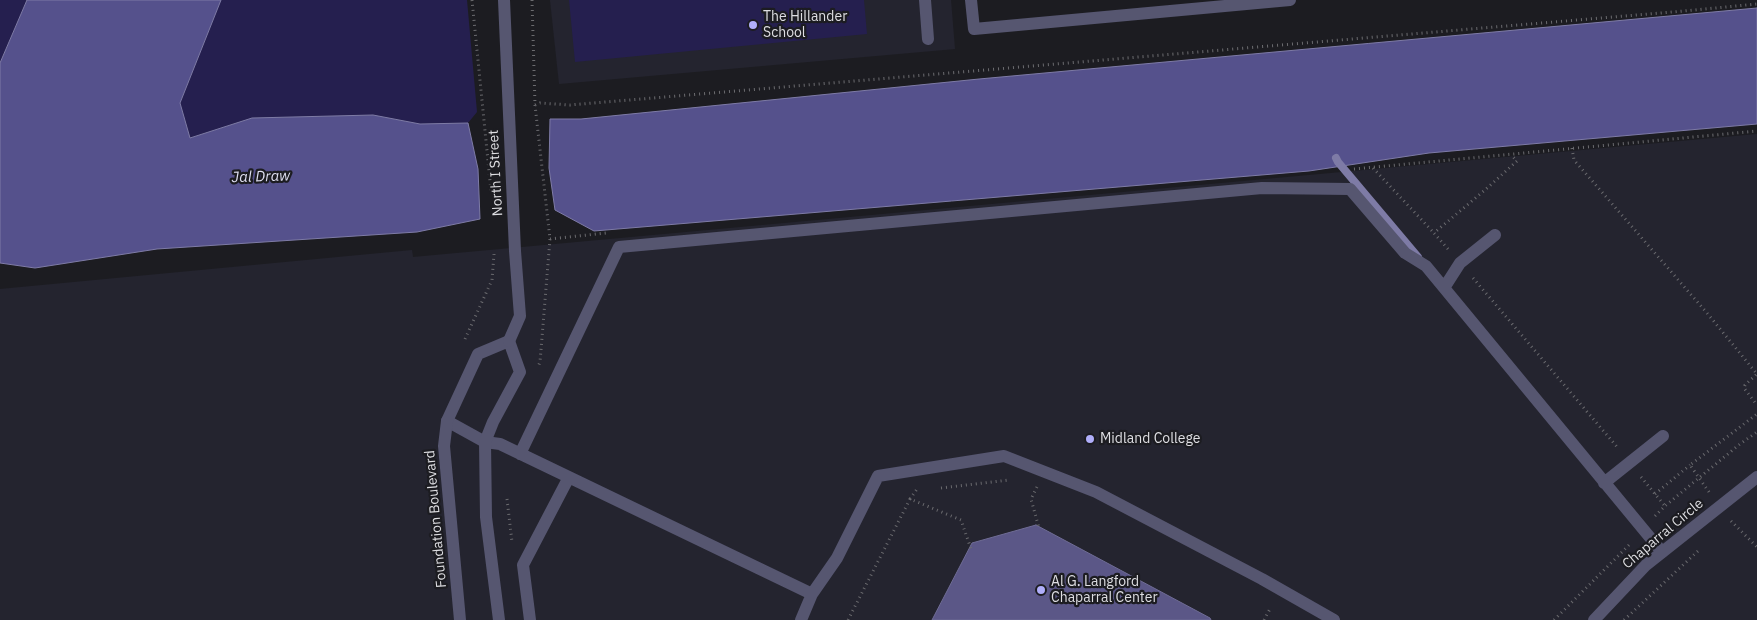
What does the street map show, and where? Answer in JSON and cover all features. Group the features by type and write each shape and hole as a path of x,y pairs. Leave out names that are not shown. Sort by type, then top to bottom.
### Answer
{"street":[{"name":"North I Street","path":"504,0 514,242 520,316 509,342"},
{"path":"925,0 928,40"},
{"path":"971,0 974,29 1290,0"},
{"path":"520,454 619,247 1262,188 1350,189 1405,252 1426,266 1662,552"},
{"path":"1444,288 1460,263 1495,235"},
{"name":"Foundation Boulevard","path":"460,620 444,446 447,421 478,354 509,342"},
{"path":"499,620 486,517 485,442 492,422 520,372 509,342"},
{"path":"447,421 485,442 500,444 812,594"},
{"path":"1604,483 1663,436"},
{"path":"801,620 812,594 837,558 878,476 1004,456 1096,492 1262,579 1334,620"},
{"path":"530,620 523,565 569,477"},
{"name":"Chaparral Circle","path":"1594,620 1646,565 1757,478"}],"path":[{"path":"472,0 492,197"},
{"path":"535,105 540,103 580,104 1684,12 1757,4"},
{"path":"1572,148 1574,160 1707,313 1757,374 1744,388 1757,406"},
{"path":"1434,233 1517,161 1511,154"},
{"path":"1372,168 1434,233 1630,462 1665,506"},
{"path":"462,345 492,280 495,246"},
{"path":"1655,494 1757,414"},
{"path":"1690,465 1720,507"},
{"path":"936,488 1015,480"},
{"path":"1034,481 1039,483 1031,499 1040,528 1037,534"},
{"path":"848,620 910,499 916,490 923,488"},
{"path":"910,499 961,520 971,549 977,552"},
{"path":"1724,527 1738,516"},
{"path":"1731,520 1757,547"},
{"path":"1624,620 1702,547"},
{"path":"1264,620 1270,606 1278,609"}],"shaded area":[{"path":"0,0 27,0 0,63"},
{"path":"221,0 467,0 477,112 468,123 420,124 373,115 252,118 190,138 180,103"},
{"name":"The Hillander School","path":"550,0 951,0 955,49 559,84"},
{"path":"569,0 864,0 867,34 575,62"},
{"name":"Midland College","path":"1757,134 1757,620 0,620 0,289 412,250 413,257"}],"water":[{"name":"Jal Draw","path":"27,0 221,0 180,103 190,138 252,118 373,115 420,124 468,123 478,169 480,219 417,232 157,249 35,268 0,263 0,63"},
{"path":"1757,8 1757,124 1429,153 1309,171 594,231 555,210 549,168 550,119 581,119 979,79"}],"building":[{"name":"Al G. Langford Chaparral Center","path":"1036,525 1211,620 932,620 972,543"}],"waterway":[{"path":"1336,158 1418,257"}],"place":[{"name":"The Hillander School","path":"753,25"},
{"name":"Midland College","path":"1090,439"},
{"name":"Al G. Langford Chaparral Center","path":"1041,590"}]}
